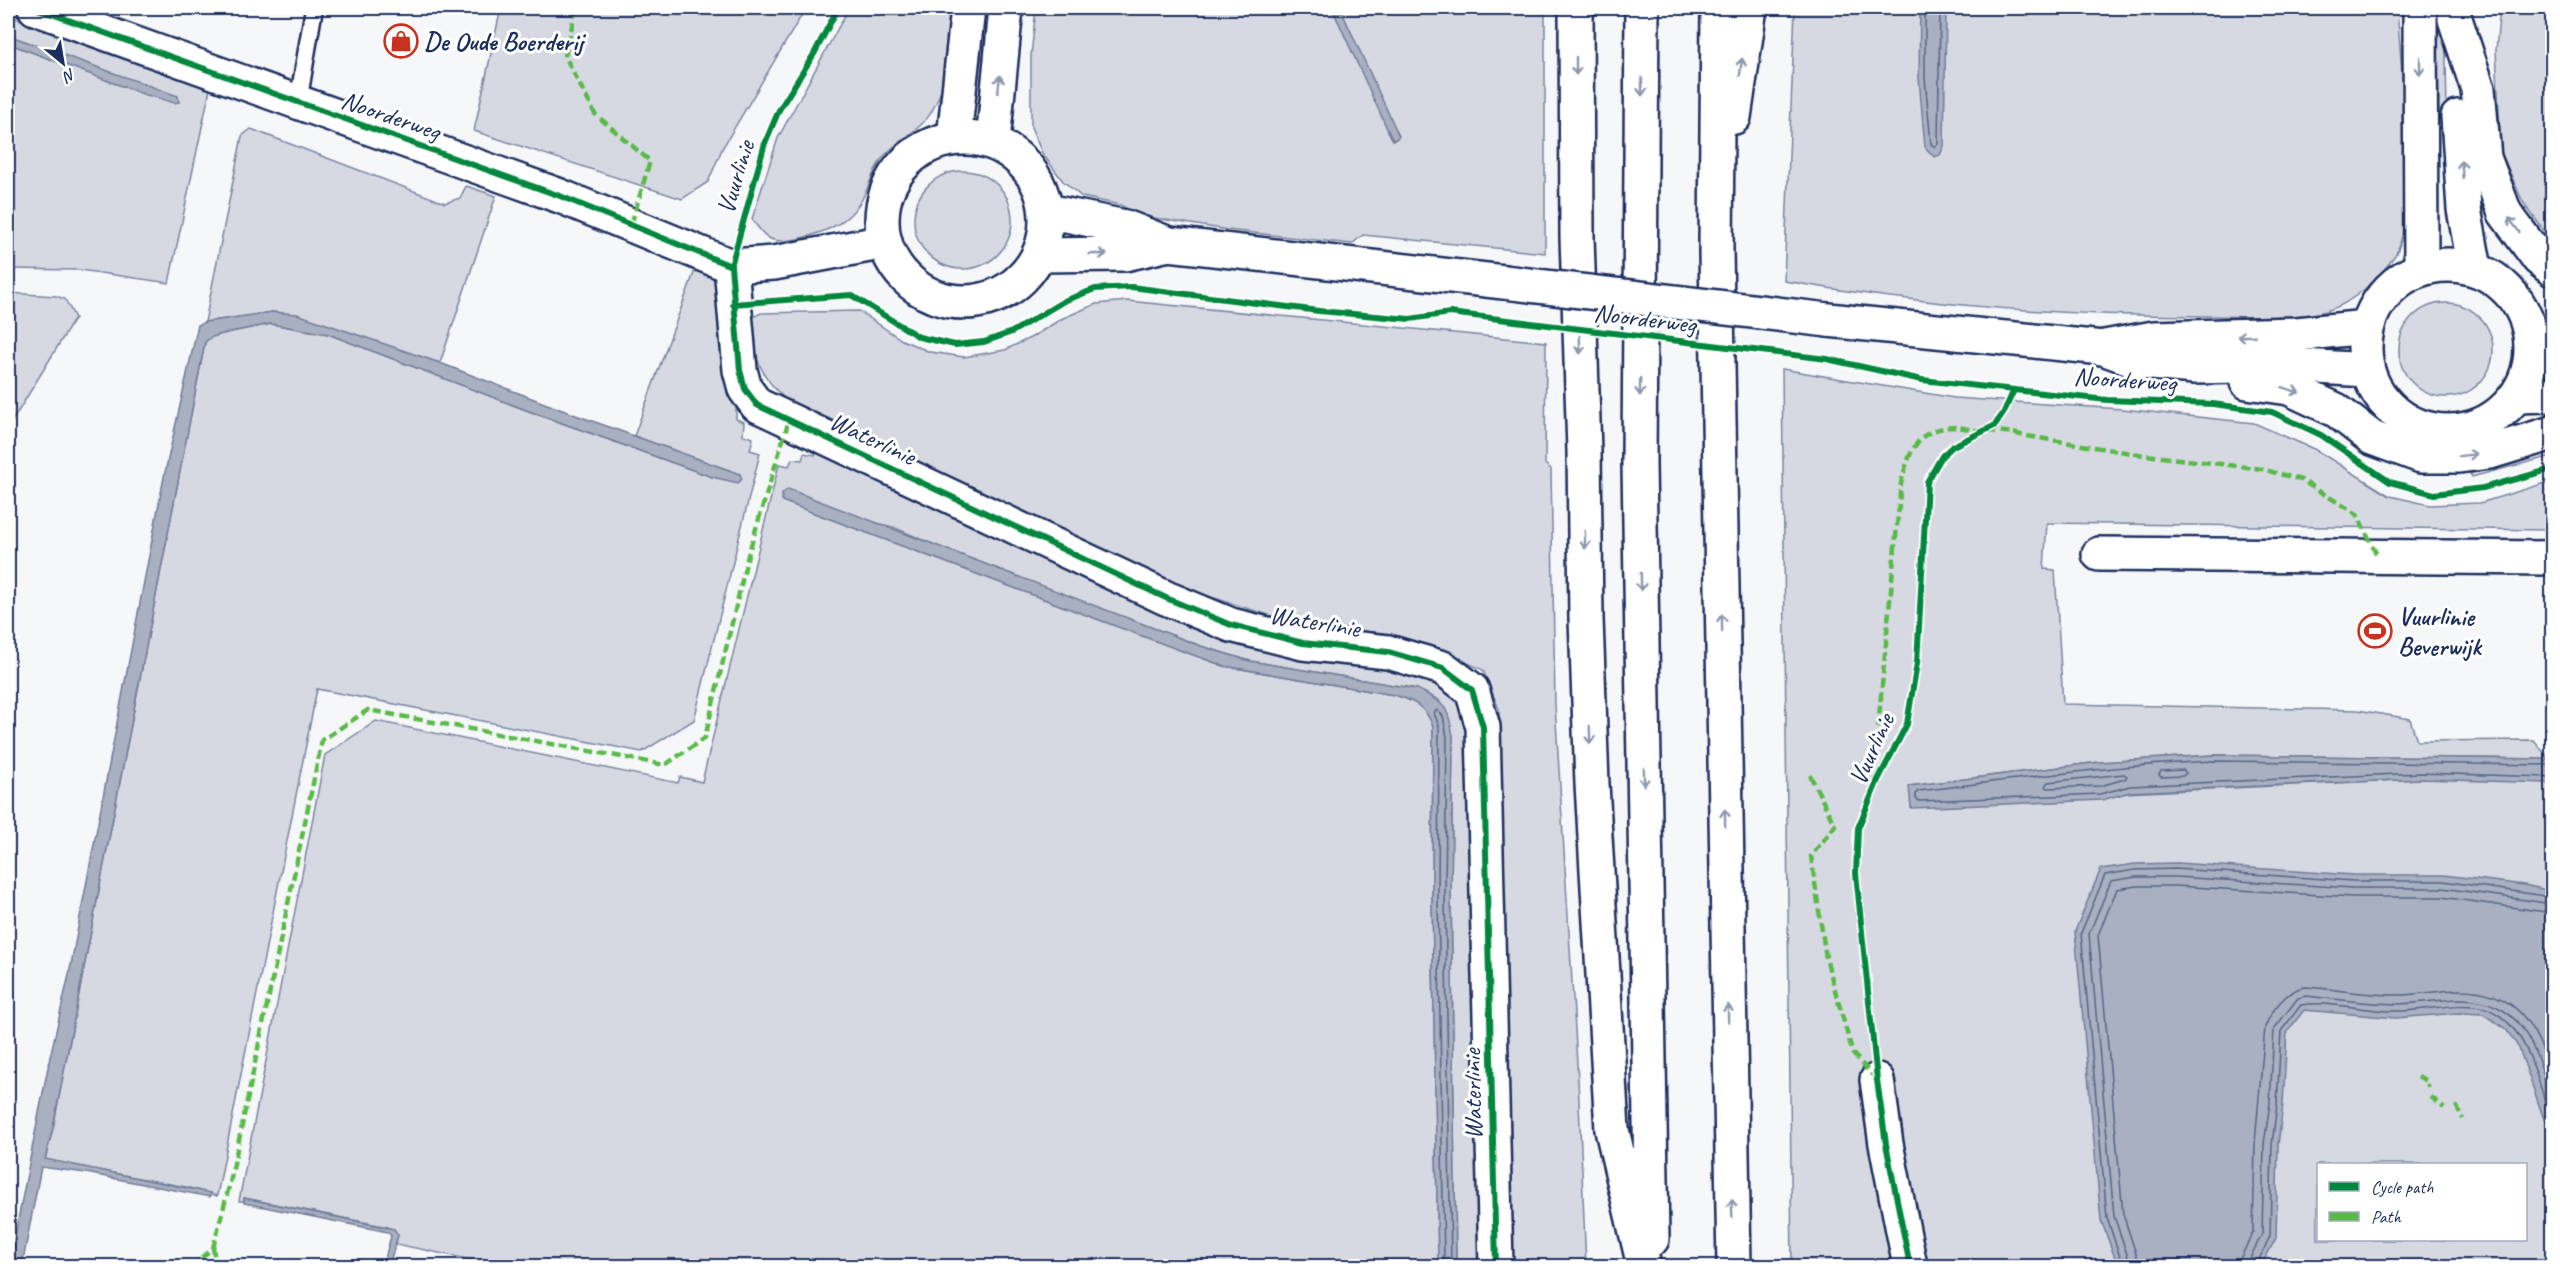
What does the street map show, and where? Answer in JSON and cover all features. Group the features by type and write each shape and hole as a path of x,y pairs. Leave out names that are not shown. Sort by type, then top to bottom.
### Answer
{"main road":[{"name":"Noorderweg","path":"35,8 560,196 731,266 774,263 885,242"},
{"path":"954,138 968,8"},
{"path":"993,142 1006,8"},
{"path":"1576,8 1577,237 1592,784 1612,1130 1644,1266"},
{"path":"1642,8 1639,464 1652,1266"},
{"path":"1718,8 1716,250 1734,1266"},
{"path":"1716,250 1749,8"},
{"path":"2420,8 2421,268"},
{"path":"2455,13 2457,102 2464,209 2475,269"},
{"path":"2455,13 2478,89 2484,158 2505,213 2540,258 2553,269"},
{"path":"974,137 993,142 1019,158 1038,182 1047,211 1047,227 1039,255 1023,278 1000,295 972,302 943,300 917,288 897,268 885,242 882,214 889,186 904,163 927,147 954,138 974,137"},
{"name":"Noorderweg","path":"1047,211 1125,227 1169,244 1828,320 2103,348 2141,362 2194,367 2286,365 2367,370"},
{"name":"Noorderweg","path":"1039,255 1125,254 1169,244"},
{"path":"2448,264 2475,269 2497,280 2515,297 2542,343 2517,396 2498,415 2474,427 2447,432 2421,427 2397,415 2379,395 2367,370 2364,349 2367,327 2378,302 2397,282 2421,268 2448,264"},
{"name":"Waterlinie","path":"731,266 741,370 745,389 757,405 1166,598 1231,625 1303,643 1388,652 1443,668 1472,690 1483,727 1496,1266"},
{"name":"Noorderweg","path":"2103,348 2154,338 2297,334 2367,327"},
{"name":"Noorderweg","path":"2194,367 2238,381 2289,388 2336,410 2372,438 2421,456 2459,456 2490,452 2553,433"},
{"path":"2517,396 2553,395"},
{"path":"2099,554 2553,558"},
{"path":"1877,1080 1886,1144 1910,1266"}],"lane":[{"path":"298,103 314,8"}],"shaded area":[{"path":"501,8 806,8 723,147 708,182 682,199 474,131"},
{"path":"849,8 957,8 950,60 939,97 924,122 883,157 862,200 848,217 820,233 781,241 770,239 761,232 752,219 778,138"},
{"path":"1036,8 1545,8 1545,253 1363,235 1352,244 1228,230 1142,216 1120,205 1082,197 1063,181 1042,153 1031,127 1031,56"},
{"path":"1795,8 2397,8 2407,174 2402,237 2395,255 2365,289 2346,303 2314,314 2284,317 2054,312 1938,303 1784,281"},
{"path":"2437,8 2445,8 2447,114 2439,114"},
{"path":"2500,8 2552,8 2552,242 2523,202 2501,152 2496,50"},
{"path":"8,15 210,89 169,283 80,270 8,269"},
{"path":"251,129 445,203 460,198 466,186 496,196 440,363 273,312 205,322 242,136"},
{"path":"963,171 982,175 998,185 1008,201 1012,220 1008,239 998,255 982,265 963,269 944,265 928,255 918,239 914,220 918,201 928,185 944,175"},
{"path":"698,262 712,273 717,285 736,396 736,419 744,422 743,435 753,438 750,450 760,453 694,720 642,752 317,689 217,1196 186,1187 45,1160 205,342 211,337 271,324 328,334 526,410 712,477 740,474 634,436"},
{"path":"8,293 56,296 65,299 75,318 8,428"},
{"path":"1127,301 1546,342 1545,464 1551,469 1555,705 1578,1079 1586,1266 1509,1266 1499,709 1483,670 1438,649 1368,633 1275,617 1179,587 785,399 764,374 754,347 749,324 753,317 761,313 859,311 902,340 930,352 964,357 1005,350 1061,319 1096,304"},
{"path":"2446,303 2464,306 2480,316 2490,332 2493,350 2490,368 2480,384 2464,394 2446,397 2428,394 2412,384 2402,368 2399,350 2402,332 2412,316 2428,306"},
{"path":"1782,369 1954,398 2122,409 2254,423 2316,450 2390,496 2430,505 2480,503 2552,481 2552,530 2047,523 2044,569 2055,570 2063,704 2358,710 2410,719 2417,741 2534,740 2549,759 2214,755 2100,762 1909,786 2125,793 2420,779 2552,780 2552,1266 1792,1266"},
{"path":"820,446 1106,577 1435,675 1453,693 1477,724 1485,1266 1456,1266 1451,892 1453,736 1439,700 1417,689 1250,661 1201,646 963,557 893,527 782,501 1224,666 1394,695 1407,699 1423,709 1433,726 1432,897 1438,1266 501,1266 396,1244 398,1235 388,1227 244,1198 244,1201 239,1201 325,755 376,721 678,783 680,777 702,782 779,464 789,466 792,459 802,460 804,453 815,455"},
{"path":"2552,447 2552,456 2472,477 2470,474"}],"water":[{"path":"1332,8 1340,8 1399,136 1396,139 1393,140 1390,135"},
{"path":"1920,8 1946,8 1944,146 1940,155 1934,157 1925,147 1919,78"},
{"path":"8,35 178,96 179,102 175,103 143,94 15,46 8,43"},
{"path":"273,312 297,314 440,363 740,474 742,479 738,483 712,477 526,410 328,334 271,324 226,333 212,337 205,342 53,1128 45,1159 211,1193 210,1197 86,1173 41,1167 22,1266 9,1266 50,1057 69,975 164,477 198,325"},
{"path":"788,489 1201,646 1250,661 1417,689 1444,706 1453,736 1451,892 1456,1266 1438,1266 1432,897 1433,726 1423,709 1407,699 1394,695 1224,666 782,501 782,494"},
{"path":"2214,755 2552,759 2552,783 2420,779 2130,792 2102,800 1911,808 1909,786 2100,762"},
{"path":"2177,863 2354,875 2444,875 2524,885 2552,891 2552,1142 2519,1048 2506,1029 2483,1014 2459,1013 2396,1018 2304,1010 2287,1032 2278,1145 2276,1238 2261,1266 2118,1266 2101,1220 2075,931 2101,869 2135,864"},
{"path":"244,1198 394,1229 398,1235 389,1266 383,1266 391,1236 388,1232 244,1203"}],"marked path":[{"path":"576,8 565,56 595,114 650,161 631,225"},
{"path":"213,1248 230,1183 322,740 368,710 665,765 705,738 748,555 789,420"},
{"path":"1878,728 1901,483 1912,451 1924,436 1933,431 1957,427 2007,432 2137,454 2262,469 2301,480 2357,514 2377,555"},
{"path":"1810,775 1835,826 1811,856 1826,958 1853,1054 1877,1080"},
{"path":"2418,1076 2428,1082 2428,1087"},
{"path":"2431,1097 2444,1108"},
{"path":"2455,1108 2457,1107 2463,1119"},
{"path":"191,1266 213,1248 216,1266"}],"cycle path":[{"path":"35,8 560,196 731,266"},
{"name":"Vuurlinie","path":"838,8 814,54 779,110 765,143 731,266 740,370 745,389 757,405 1166,598 1231,625 1303,643 1388,652 1443,668 1472,690 1483,727 1496,1266"},
{"path":"733,304 851,295 919,337 955,345 984,342 1012,332 1064,301 1095,289 1131,287 1319,311 1410,319 1450,313 1827,359 1922,380 2107,400 2213,404 2272,412 2321,435 2390,482 2434,494 2483,488 2552,469"},
{"name":"Vuurlinie","path":"1910,1266 1886,1144 1877,1080 1856,873 1858,828 1878,780 1907,724 1917,663 1927,482 1942,456 1953,446 1994,426 2003,414 2014,390"}],"place":[{"name":"De Oude Boerderij","path":"401,41"},
{"name":"Vuurlinie Beverwijk","path":"2375,631"}]}
